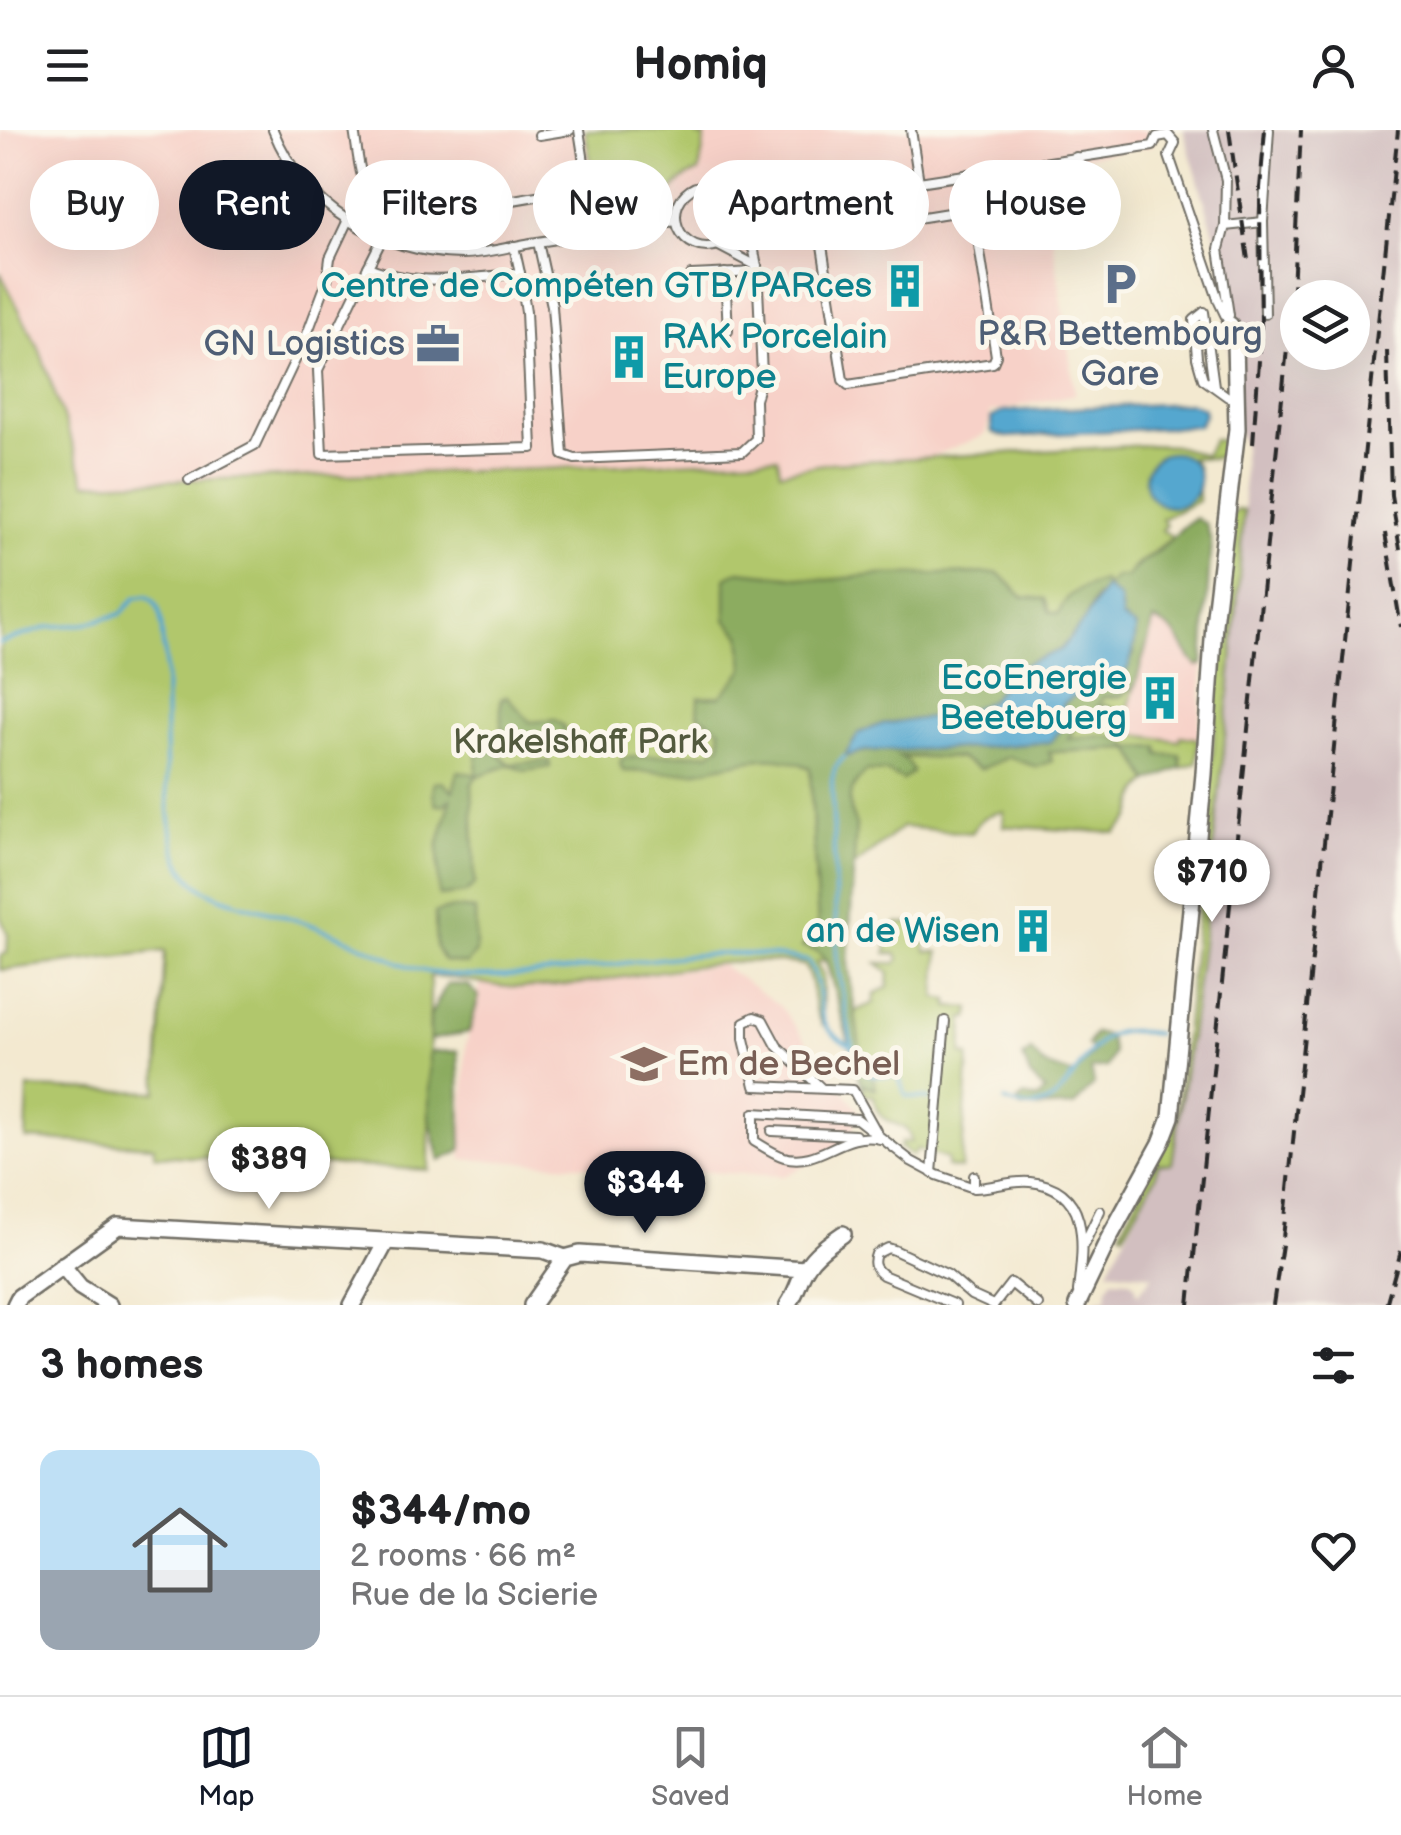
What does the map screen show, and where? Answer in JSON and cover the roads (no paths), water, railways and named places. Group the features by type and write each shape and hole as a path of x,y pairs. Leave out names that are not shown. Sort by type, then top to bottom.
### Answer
{"street":[{"path":"1077,1305 1161,1143 1171,1116 1204,774 1206,678 1237,429 1235,341 1230,325"},
{"path":"15,1305 19,1297 118,1226 543,1250 565,1258 580,1254 805,1268"},
{"path":"788,1305 805,1268 842,1234"},
{"path":"352,1305 386,1242"},
{"path":"532,1305 565,1258"},
{"path":"62,1265 80,1288 108,1305"}],"lane":[{"path":"273,130 312,192 345,220"},
{"path":"354,130 364,188 370,198 408,215 533,196"},
{"path":"539,135 570,130"},
{"path":"579,130 584,160"},
{"path":"910,130 915,160"},
{"path":"1213,130 1226,180 1225,226 1219,249 1230,325"},
{"path":"1265,314 1263,222 1268,130"},
{"path":"1057,160 1153,146 1160,135 1171,137 1175,147 1169,156"},
{"path":"1153,146 1158,155 1169,156"},
{"path":"1169,156 1230,325"},
{"path":"693,190 679,202 676,221 680,231 693,242"},
{"path":"973,209 996,356 993,362 848,385 842,380 821,239 825,233 973,209"},
{"path":"1225,226 1263,222"},
{"path":"190,480 255,445 306,337 330,258 345,226"},
{"path":"376,250 318,370 322,454 532,448 526,312 514,246 533,243"},
{"path":"421,250 464,254 489,250"},
{"path":"540,250 552,306 563,454 575,459 742,452 756,439 755,400 762,375 753,250"},
{"path":"725,250 757,269"},
{"path":"368,267 394,278 428,280 520,273"},
{"path":"691,275 757,269"},
{"path":"725,273 728,331"},
{"path":"1219,302 1194,320 1197,358 1204,379 1228,397 1238,396"},
{"path":"821,1088 777,1046 763,1020 754,1017 744,1022 755,1086 853,1090 880,1139"},
{"path":"932,1173 945,1021"},
{"path":"864,1136 840,1142 817,1155 783,1157 754,1141 754,1113 858,1119 880,1139 932,1173 974,1188 1028,1182 1054,1189 1080,1219 1084,1244 1077,1305"},
{"path":"772,1131 880,1139"},
{"path":"974,1176 974,1188"},
{"path":"1084,1244 1100,1211"},
{"path":"955,1305 876,1270 876,1254 888,1248 894,1250 948,1275 971,1295 994,1305 1010,1284 1038,1305"}],"water":[{"path":"1190,403 1203,408 1205,414 1198,426 1006,437 992,432 991,418 1004,411"},
{"path":"1172,453 1191,461 1199,480 1191,499 1172,507 1153,499 1145,480 1153,461"},
{"path":"1105,587 1120,599 1122,618 1136,627 1128,667 1122,676 1063,704 1065,725 1050,742 863,751 844,757 859,733 882,724 957,714 990,701 1015,668 1060,650"}],"waterway":[{"path":"0,643 49,627 84,624 121,614 135,598 147,596 154,601 160,615 165,654 167,794 175,847 190,878 214,894 317,927 429,972 524,975 714,954 808,961 818,987 823,1019 837,1037 852,1046 862,1068 872,1075 898,1076 906,1096 929,1099"},
{"path":"844,757 832,780 837,962 852,1046"},
{"path":"1005,1101 1025,1107 1041,1105 1064,1088 1084,1060 1109,1036 1126,1031 1156,1034"}],"railway":[{"path":"1229,130 1248,260"},
{"path":"1253,444 1261,333 1260,188 1265,130"},
{"path":"1189,1305 1293,290 1301,130"},
{"path":"1273,1305 1398,130"},
{"path":"1387,351 1391,495 1401,555"},
{"path":"1385,533 1401,627"},
{"path":"1386,1305 1401,1251"}],"place":[{"name":"P&R Bettembourg Gare","path":"1120,284"},
{"name":"Centre de Compéten GTB/PARces","path":"905,286"},
{"name":"GN Logistics","path":"438,344"},
{"name":"RAK Porcelain Europe","path":"629,357"},
{"name":"EcoEnergie Beetebuerg","path":"1160,698"},
{"name":"an de Wisen","path":"1033,931"},
{"name":"Em de Bechel","path":"644,1064"}],"park label":[{"name":"Krakelshaff Park","path":"580,742"}]}
